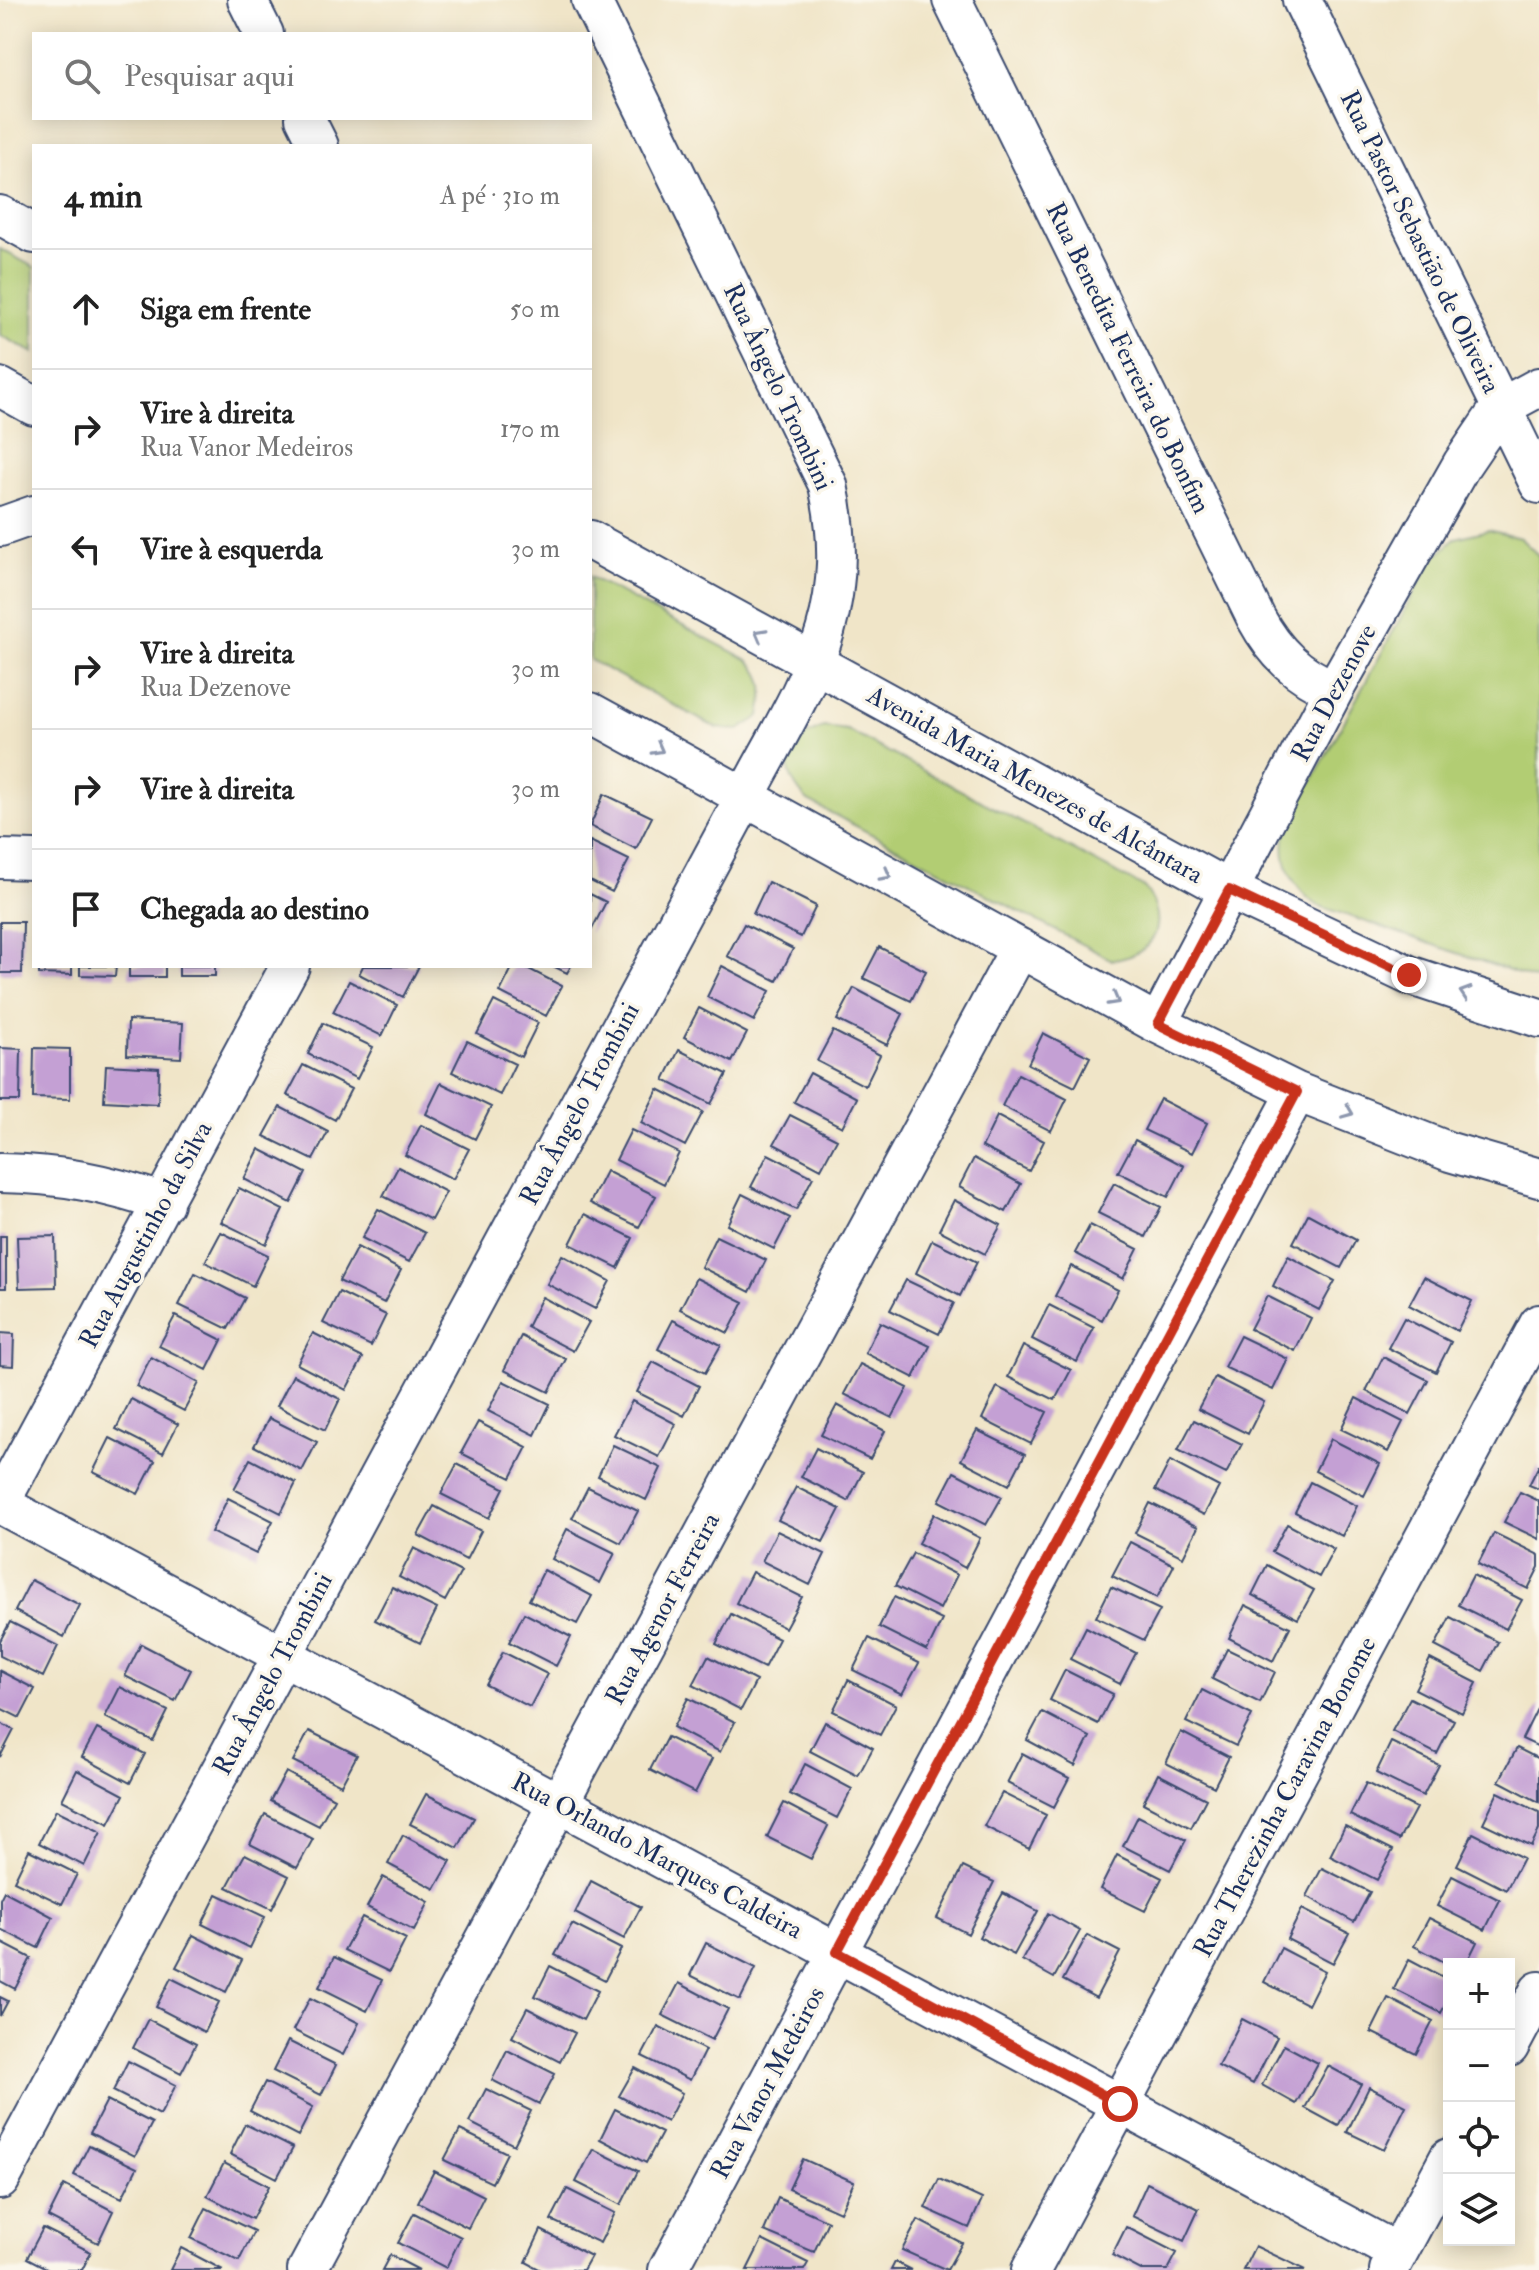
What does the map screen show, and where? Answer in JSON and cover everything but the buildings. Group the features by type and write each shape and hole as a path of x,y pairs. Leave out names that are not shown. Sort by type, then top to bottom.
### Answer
{"street":[{"path":"247,0 263,32"},
{"name":"Rua Ângelo Trombini","path":"0,2180 745,797 815,665 828,630 836,594 836,521 828,485 591,0"},
{"name":"Rua Benedita Ferreira do Bonfim","path":"952,0 1267,638 1297,670 1334,690"},
{"name":"Rua Pastor Sebastião de Oliveira","path":"1302,0 1539,484"},
{"path":"306,120 318,144"},
{"path":"0,215 32,233"},
{"path":"0,387 32,405"},
{"name":"Rua Dezenove","path":"1158,1024 1421,532 1500,408 1539,387"},
{"path":"0,527 32,516"},
{"name":"Avenida Maria Menezes de Alcântara","path":"592,541 1229,890 1409,975 1539,1018"},
{"path":"592,713 1158,1024 1297,1092 1450,1152 1539,1178"},
{"path":"0,859 32,860"},
{"name":"Rua Agenor Ferreira","path":"307,2270 1020,948"},
{"name":"Rua Augustinho da Silva","path":"0,1503 289,968"},
{"name":"Rua Vanor Medeiros","path":"668,2270 1297,1092"},
{"path":"0,1173 42,1173 104,1183 164,1203"},
{"name":"Rua Therezinha Caravina Bonome","path":"1031,2270 1539,1324"},
{"name":"Rua Orlando Marques Caldeira","path":"0,1503 1120,2104 1394,2262"},
{"path":"1515,2036 1539,1991"},
{"path":"1394,2262 1443,2169"}],"green space":[{"path":"0,249 32,266 32,352 0,335"},
{"path":"1488,530 1520,538 1539,556 1539,981 1317,905 1299,889 1285,859 1288,825 1432,560 1456,538"},
{"path":"592,578 748,660 759,673 763,686 760,716 739,730 716,728 592,661"},
{"path":"824,727 847,730 1145,888 1157,914 1154,936 1139,952 1112,960 808,801 792,778 789,758 800,741"}],"route":[{"path":"1120,2104 837,1952 1297,1092 1158,1024 1229,890 1409,975"}]}
